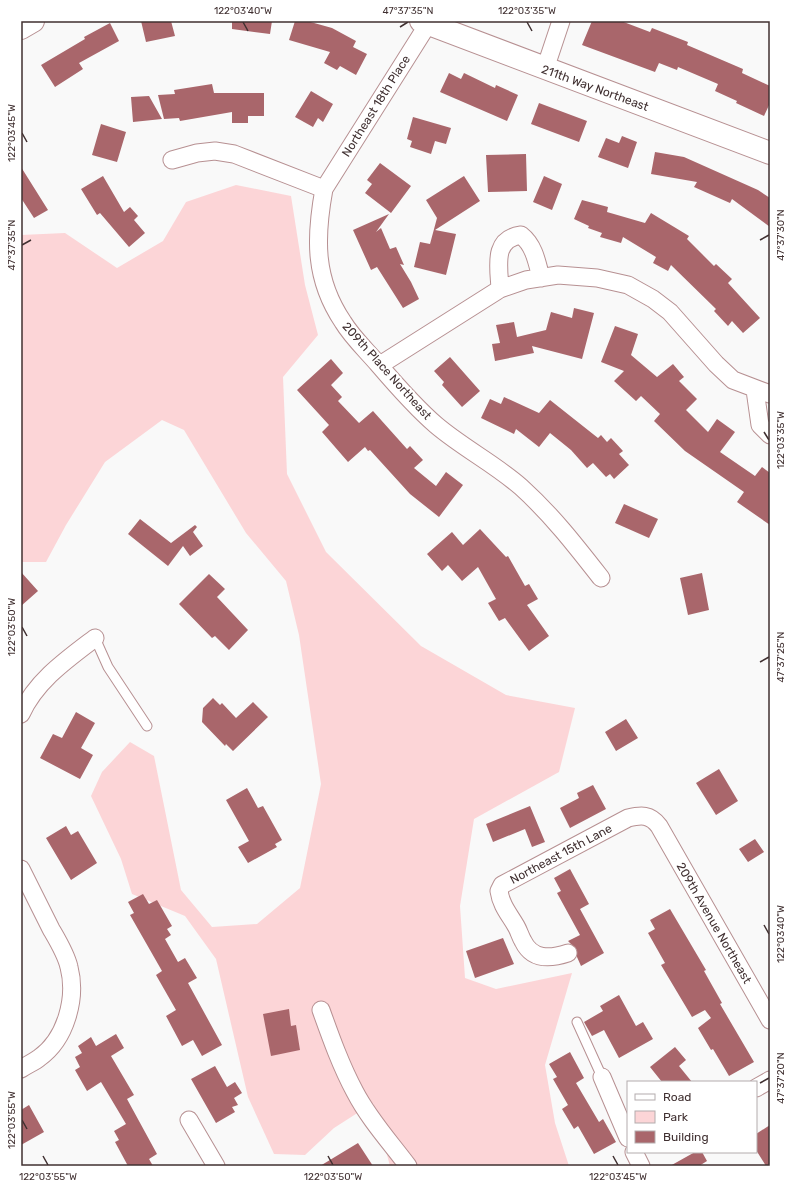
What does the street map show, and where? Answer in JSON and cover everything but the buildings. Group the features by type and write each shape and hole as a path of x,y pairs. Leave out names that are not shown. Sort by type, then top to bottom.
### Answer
{"street":[{"path":"21,28 33,21"},
{"path":"545,69 561,21"},
{"name":"211th Way Northeast","path":"425,22 545,69 770,153"},
{"name":"Northeast 18th Place","path":"324,189 425,22"},
{"path":"172,160 197,153 215,151 234,154 324,189"},
{"name":"209th Place Northeast","path":"324,189 318,218 317,241 320,269 325,287 343,324 411,401 436,425 460,444 496,466 556,520 601,578"},
{"path":"500,289 500,249 505,241 513,236 521,235 528,240 535,256 541,278"},
{"path":"380,366 500,289 526,280 558,275 597,278 628,286 653,299 670,312 716,364 733,380 763,392 760,424 766,433 770,435"},
{"path":"21,714 26,702 45,679 68,658 95,638"},
{"name":"Northeast 15th Lane","path":"568,953 554,958 543,957 531,952 523,942 517,927 506,913 499,891 502,885 628,818 648,816 659,826"},
{"name":"209th Avenue Northeast","path":"659,826 770,1020"},
{"path":"21,869 69,967 72,984 70,1008 63,1027 52,1045 40,1058 21,1069"},
{"path":"321,1010 335,1049 355,1092 370,1116 408,1166"},
{"path":"602,1077 627,1136"},
{"path":"757,1087 770,1080"},
{"path":"189,1120 216,1166"}],"lane":[{"path":"95,638 108,667 147,726"},
{"path":"577,1022 602,1077"}],"green space":[{"path":"236,185 291,196 305,285 318,335 283,377 287,474 326,552 421,646 506,695 575,708 559,772 474,819 460,906 465,978 496,989 572,973 545,1065 555,1123 569,1166 390,1166 373,1103 334,1128 305,1155 274,1154 248,1097 216,959 185,916 132,894 121,859 91,796 102,772 130,742 154,756 181,890 212,927 257,924 300,888 321,784 299,635 286,581 246,533 184,430 162,420 105,462 66,525 46,562 21,562 21,235 65,233 117,268 163,241 186,202"}]}
